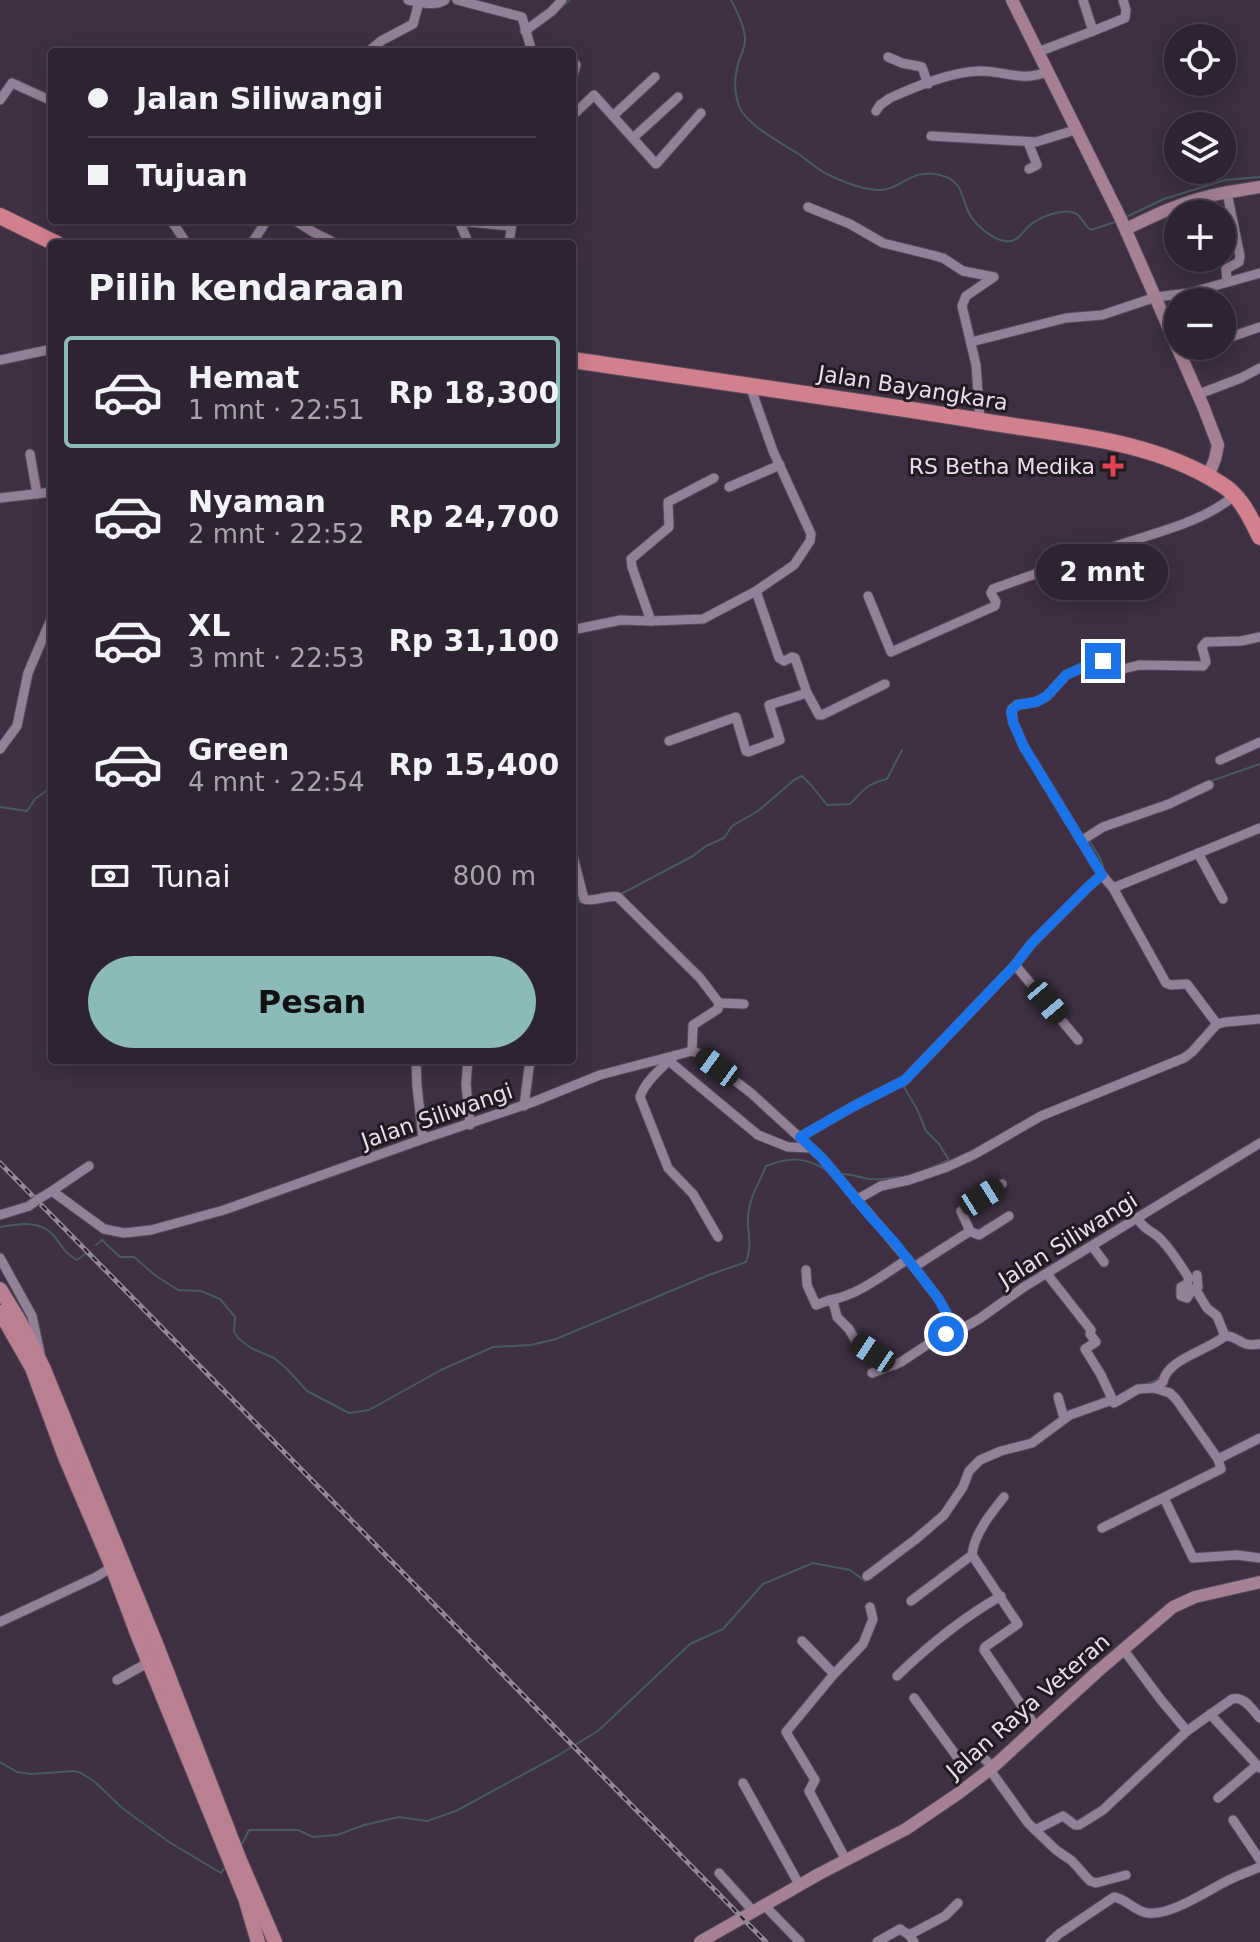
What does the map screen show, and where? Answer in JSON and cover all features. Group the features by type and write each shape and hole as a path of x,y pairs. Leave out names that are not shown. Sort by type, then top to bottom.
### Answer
{"highway":[{"path":"0,216 49,240"},
{"name":"Jalan Bayangkara","path":"576,361 1075,434 1163,457 1208,477 1235,495"},
{"path":"1235,495 1260,537"}],"main road":[{"path":"0,1289 43,1367 157,1646 258,1942"},
{"path":"0,1312 32,1368 149,1662 275,1942"}],"street":[{"path":"408,0 436,5 445,0"},
{"path":"457,0 522,17 531,48"},
{"path":"525,31 562,0"},
{"path":"1012,0 1123,223 1164,316"},
{"path":"1083,0 1093,31"},
{"path":"1038,52 1125,18 1123,0"},
{"path":"373,48 413,24 421,2"},
{"path":"888,57 922,67 928,84"},
{"path":"876,111 890,98 957,74 994,72 1029,77 1047,72"},
{"path":"613,116 655,77"},
{"path":"0,100 13,83 48,99"},
{"path":"576,112 594,95 656,164 701,113"},
{"path":"633,138 678,97"},
{"path":"931,136 1028,142 1050,139 1075,130"},
{"path":"1028,142 1037,165 1029,169"},
{"path":"1123,223 1210,196 1260,187"},
{"path":"1227,193 1240,256 1239,262 1226,269 1227,281"},
{"path":"808,207 850,224 883,243 943,258 963,271 994,277 963,300 962,306 976,365 980,421"},
{"path":"300,224 329,240"},
{"path":"971,342 1052,321 1102,315 1156,297 1189,293 1260,273"},
{"path":"1236,335 1260,327"},
{"path":"0,360 48,350"},
{"path":"1183,360 1218,445 1208,477"},
{"path":"1199,394 1260,368"},
{"path":"576,629 621,620 703,619 756,591 801,557 811,537 773,451 750,386"},
{"path":"30,454 37,494"},
{"path":"729,487 780,465"},
{"path":"651,621 631,559 669,527 669,501 714,478"},
{"path":"0,498 48,493"},
{"path":"868,596 891,652 995,606 991,593 993,589 1168,529 1217,509 1235,495"},
{"path":"756,591 779,658 784,661 795,658 807,693 819,714 885,684"},
{"path":"0,749 17,726 28,673 48,626"},
{"path":"1217,1024 1187,984 1166,983 1113,888 1024,747 1013,722 1012,709 1047,696 1066,675 1099,660 1111,672 1139,665 1203,666 1206,662 1202,647 1206,642 1260,637"},
{"path":"669,741 736,717 748,752 780,740 769,705 807,693"},
{"path":"1220,760 1260,742"},
{"path":"1081,841 1103,827 1169,804 1209,785"},
{"path":"1113,888 1260,828"},
{"path":"1198,853 1223,899"},
{"path":"576,868 584,899 618,897 700,978 719,1003 718,1009 693,1025 692,1051 709,1060 751,1093 837,1175 938,1298 954,1327"},
{"path":"800,1137 905,1080 1102,875"},
{"path":"1015,965 1078,1040"},
{"path":"719,1003 744,1004"},
{"path":"856,1200 881,1186 918,1178 947,1167 1041,1116 1179,1060 1192,1052 1217,1024 1260,1019"},
{"name":"Jalan Siliwangi","path":"52,1191 104,1229 124,1233 151,1230 224,1210 524,1106 600,1075 672,1059 692,1051"},
{"path":"718,1237 693,1194 668,1168 640,1097 641,1090 672,1059 758,1135 788,1147 811,1148"},
{"path":"416,1064 423,1139"},
{"path":"468,1064 466,1084 470,1125"},
{"path":"524,1106 529,1064"},
{"name":"Jalan Siliwangi","path":"872,1373 913,1355 954,1327 963,1328 972,1323 1260,1143"},
{"path":"0,1215 33,1203 89,1166"},
{"path":"1002,1184 960,1212 969,1231 979,1235 1009,1216"},
{"path":"1137,1218 1147,1232 1155,1234 1171,1253 1189,1278 1192,1288 1217,1316 1225,1336"},
{"path":"806,1270 807,1285 816,1305 843,1297 969,1231"},
{"path":"1092,1246 1104,1262"},
{"path":"0,1258 32,1316 43,1367"},
{"path":"1047,1274 1091,1330 1090,1334 1096,1342 1085,1349 1113,1401"},
{"path":"1192,1288 1198,1287 1197,1275"},
{"path":"830,1300 837,1317 857,1343 895,1365"},
{"path":"1154,1388 1163,1382 1164,1374 1172,1365 1225,1336 1248,1346 1260,1344"},
{"path":"867,1576 944,1515 963,1487 969,1471 980,1460 1032,1443 1064,1418 1138,1389 1154,1388 1170,1393 1218,1459 1221,1468 1102,1528"},
{"path":"1059,1400 1064,1418"},
{"path":"1218,1459 1260,1438"},
{"path":"1004,1497 988,1519 972,1555 1018,1624 984,1650 1036,1727"},
{"path":"1164,1498 1193,1558 1237,1555 1260,1558"},
{"path":"911,1601 972,1555"},
{"path":"0,1622 112,1567"},
{"name":"Jalan Raya Veteran","path":"704,1941 906,1829 959,1793 992,1768 1164,1614 1195,1597 1260,1582"},
{"path":"897,1676 960,1621 1001,1596"},
{"path":"846,1860 809,1791 815,1780 786,1732 863,1644 873,1619 870,1607"},
{"path":"802,1641 834,1674"},
{"path":"1123,1649 1187,1731"},
{"path":"117,1680 149,1662"},
{"path":"914,1698 958,1758 962,1761 979,1754 992,1768 1022,1816 1092,1882 1126,1875"},
{"path":"1035,1830 1063,1816 1077,1825 1091,1818 1187,1731 1232,1699 1239,1698 1260,1718"},
{"path":"1210,1714 1259,1766 1218,1798"},
{"path":"743,1783 800,1886"},
{"path":"1050,1942 1114,1897 1123,1899 1141,1912 1161,1913 1196,1899 1259,1861 1233,1820"},
{"path":"719,1873 800,1942"},
{"path":"877,1942 900,1929 912,1936 945,1916 958,1903"}],"waterway":[{"path":"562,7 570,0"},
{"path":"731,0 745,35 735,80 739,106 757,127 825,173 857,186 877,190 924,174 946,177 958,187 968,211 979,226 1005,241 1016,239 1033,223 1057,213 1075,213 1091,230 1115,222"},
{"path":"1124,218 1164,199 1225,180 1260,177"},
{"path":"621,894 724,838 732,826 758,811 802,776 827,805 850,804 866,788 887,779 902,750"},
{"path":"1208,782 1260,764"},
{"path":"0,807 27,811 35,799 48,790"},
{"path":"1089,840 1104,870"},
{"path":"576,902 580,902"},
{"path":"907,1084 904,1087 926,1131 949,1160 928,1169"},
{"path":"96,1245 102,1240 120,1257 134,1257 178,1290 201,1291 220,1299 235,1317 234,1332 239,1339 274,1358 307,1391 349,1413 369,1410 441,1370 493,1347 531,1345 556,1339 746,1262 749,1209 766,1166 799,1160 813,1163 829,1172"},
{"path":"842,1174 874,1179 899,1177"},
{"path":"0,1227 39,1226 50,1232 77,1260 85,1254"},
{"path":"1146,1384 1161,1376"},
{"path":"242,1844 249,1830 298,1830 313,1837 337,1835 399,1817 427,1821 456,1811 598,1731 690,1644 723,1629 763,1584 813,1563 850,1570 865,1581 868,1579"},
{"path":"0,1762 17,1772 81,1773 169,1842 221,1873 227,1865"}],"railway":[{"path":"0,1163 766,1942"}],"place":[{"name":"RS Betha Medika","path":"1113,466"}],"route":[{"path":"946,1334 954,1327 938,1298 837,1175 800,1137 905,1080 1015,965 1032,943 1102,875 1024,747 1011,712 1017,705 1036,702 1047,696 1066,675 1103,661"}]}
